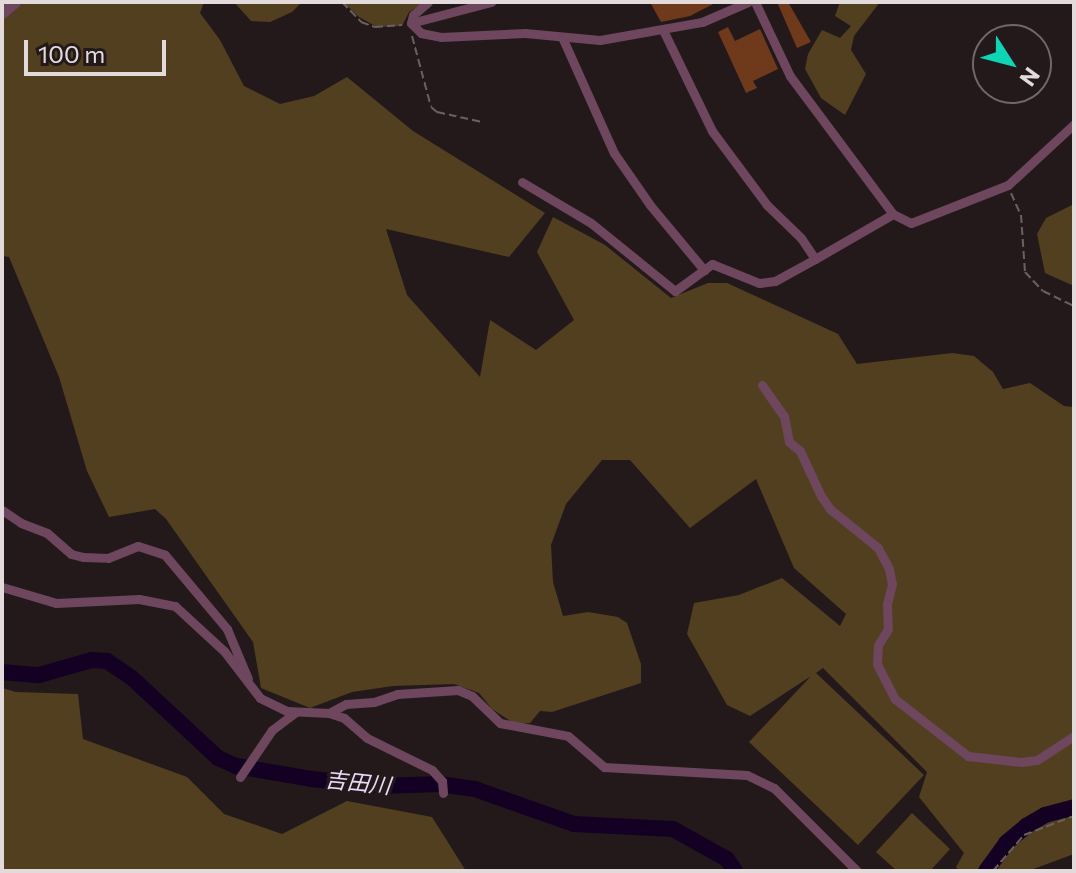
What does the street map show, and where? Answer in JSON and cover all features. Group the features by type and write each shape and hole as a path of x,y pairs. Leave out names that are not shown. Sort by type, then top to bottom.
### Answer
{"street":[{"path":"2,13 15,2"},
{"path":"411,23 413,15 428,2"},
{"path":"411,23 491,2"},
{"path":"411,23 421,33 441,37 525,33 600,40 702,22 748,2"},
{"path":"755,2 790,76 893,214 911,223 1008,185 1074,124"},
{"path":"663,30 712,131 767,205 801,238 815,259"},
{"path":"562,37 614,153 650,205 704,270"},
{"path":"522,182 591,223 675,291 717,264 759,283 775,281 893,214"},
{"path":"762,385 784,416 789,442 800,451 821,496 830,509 878,548 889,569 892,584 887,604 888,629 878,645 877,664 895,699 968,756 1021,762 1037,760 1074,736"},
{"path":"2,510 47,533 71,554 108,558 138,546 165,555 227,629 249,683"},
{"path":"2,587 56,603 139,599 175,606 224,651 267,703 296,712 329,713 344,718 367,738 432,770 442,781 443,793"},
{"path":"329,713 346,704 374,702 397,694 458,690 472,696 500,723 568,736 604,767 740,772 774,788 857,871"},
{"path":"240,777 272,730 296,712"}],"path":[{"path":"158,2 175,2"},
{"path":"342,2 355,17 375,27 392,28 411,23 414,52 431,107 437,112 482,122"},
{"path":"1008,185 1021,215 1025,272 1043,291 1073,304"},
{"path":"993,871 1024,835 1074,816"}],"shaded area":[{"path":"2,2 204,2 200,13 220,40 244,86 280,104 314,96 347,77 413,131 545,213 509,257 386,229 407,295 480,377 490,320 536,350 574,320 537,252 553,217 605,245 671,298 708,283 727,283 838,334 857,364 952,353 974,356 993,372 1003,389 1030,383 1064,406 1074,407 1074,854 1028,871 959,871 956,867 964,853 919,797 927,772 823,668 816,673 924,775 858,845 749,742 811,676 750,716 727,705 687,634 694,603 739,595 782,578 840,626 846,614 794,568 756,479 690,528 630,460 602,460 566,504 551,545 553,582 563,616 588,612 618,617 627,623 641,664 641,683 552,712 540,711 530,723 515,724 492,709 479,693 454,684 393,686 352,692 310,708 261,688 253,642 166,519 155,509 109,517 87,471 59,377 9,257 2,256"},
{"path":"234,2 302,2 292,12 270,22 251,21"},
{"path":"343,2 425,2 409,12 402,26 377,27 359,17"},
{"path":"840,2 880,2 854,36 851,50 866,74 845,115 821,98 805,69 808,54 822,30 840,38 851,26 835,16"},
{"path":"1074,204 1074,286 1045,273 1037,234 1046,218"},
{"path":"2,688 16,692 78,694 83,739 187,777 224,814 282,834 347,801 432,817 466,871 2,871"},
{"path":"912,813 950,849 930,871 897,871 876,852"}],"building":[{"path":"650,2 717,2 690,16 661,22"},
{"path":"777,2 788,2 811,42 797,48"},
{"path":"728,27 735,41 760,29 778,69 753,81 757,88 746,93 718,32"}],"waterway":[{"name":"吉田川","path":"2,672 39,675 92,660 107,661 132,678 218,758 236,766 311,779 381,786 439,784 475,789 574,824 673,829 727,859 735,871"},
{"name":"吉田川","path":"986,871 1006,843 1026,826 1045,815 1074,807"}]}
